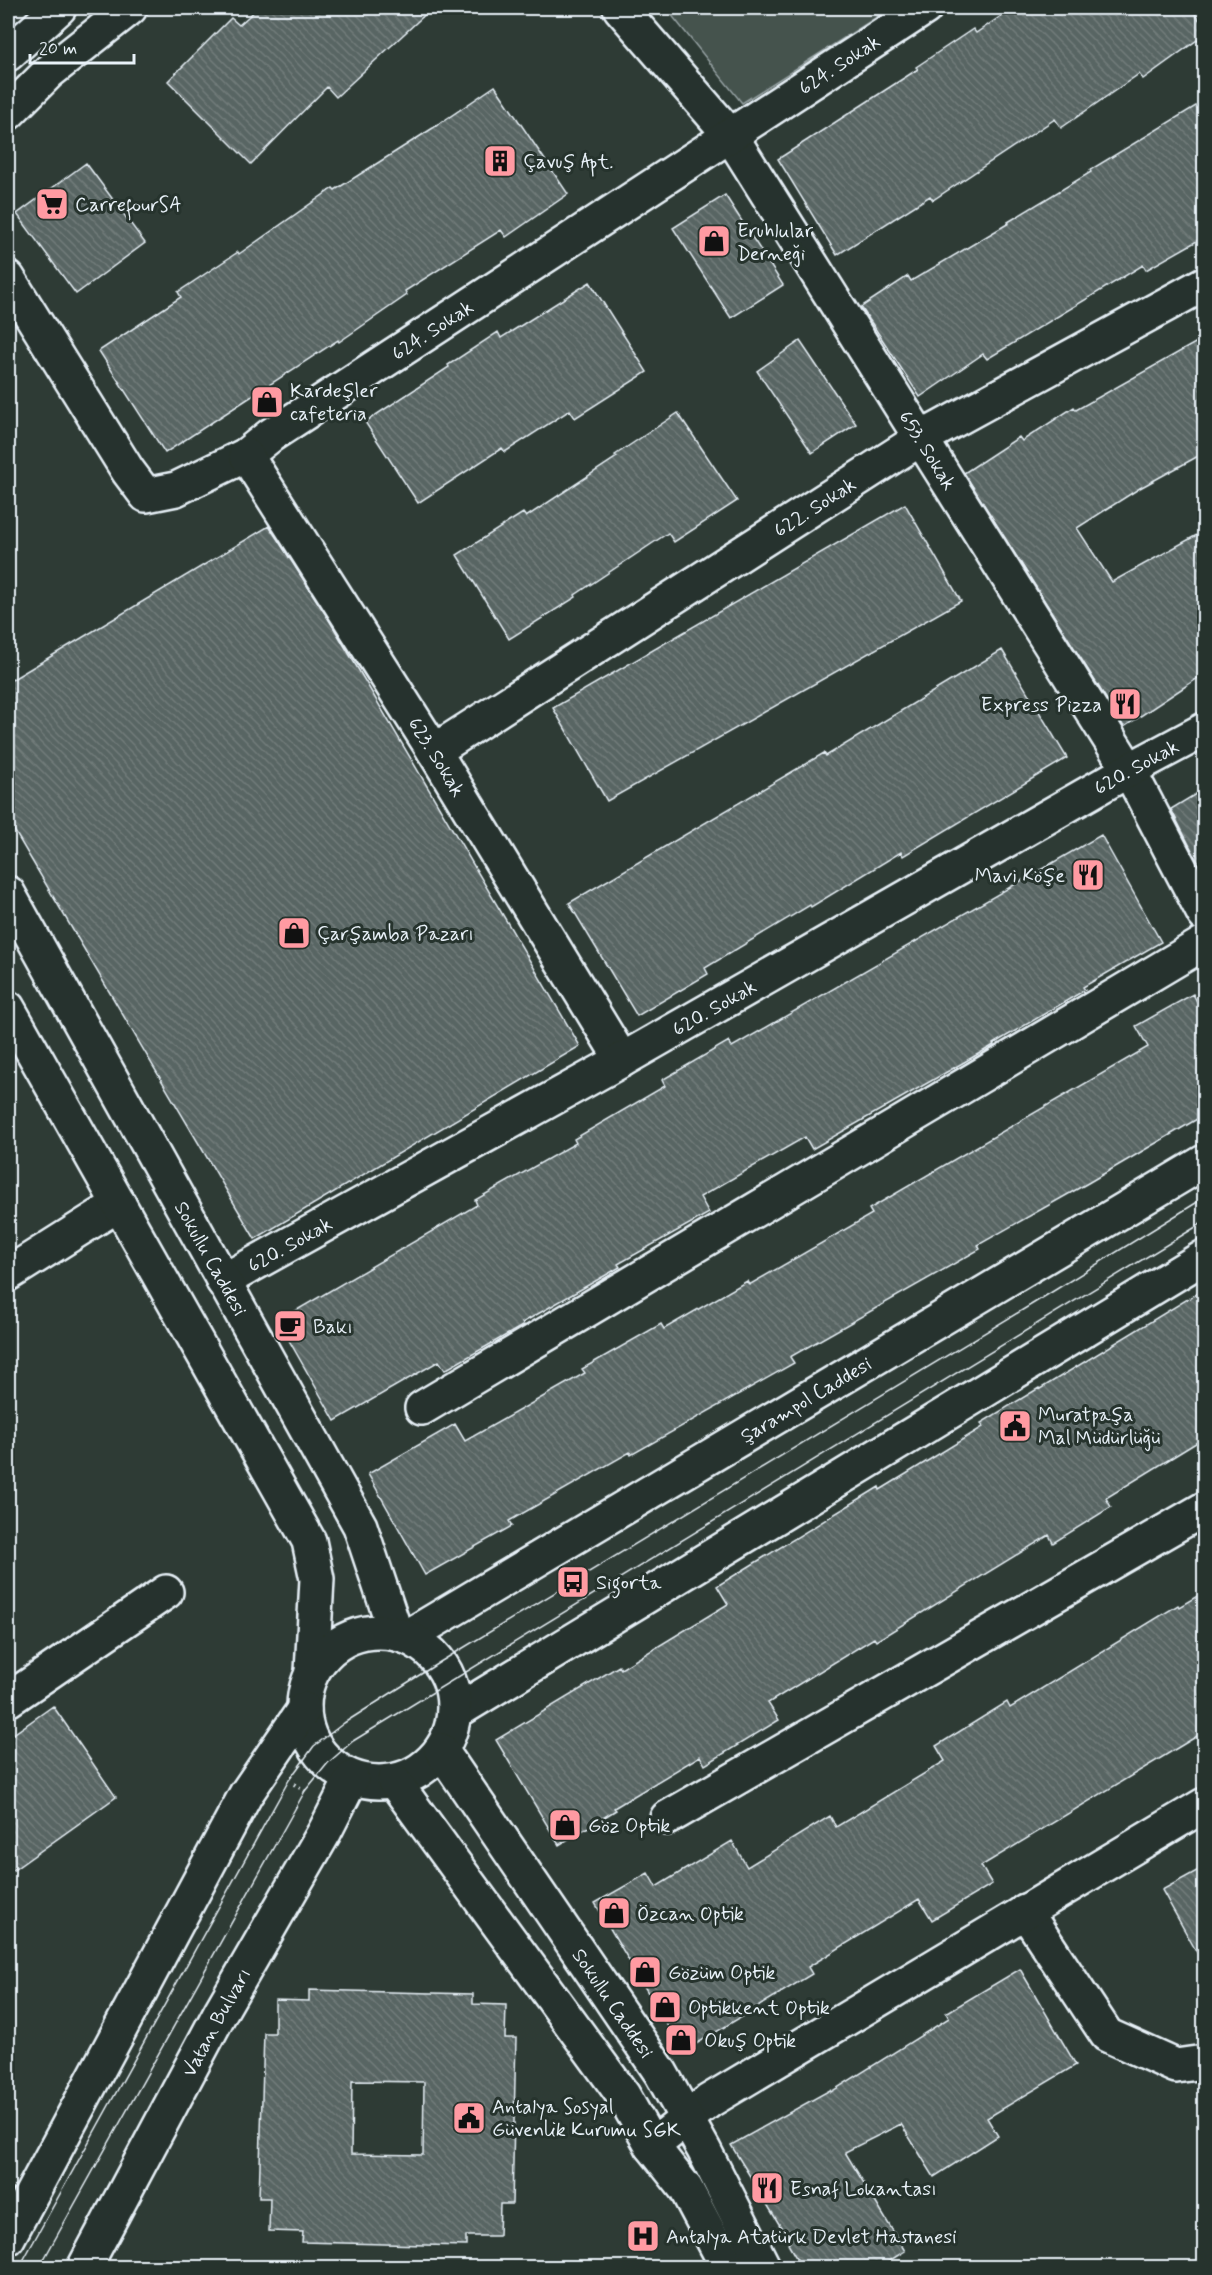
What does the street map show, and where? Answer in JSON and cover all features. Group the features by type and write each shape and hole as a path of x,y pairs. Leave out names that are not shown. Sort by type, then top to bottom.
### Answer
{"street":[{"path":"8,54 59,8"},
{"path":"8,113 49,72 130,8"},
{"name":"653. Sokak","path":"620,8 731,136 1129,770 1204,914"},
{"name":"624. Sokak","path":"8,278 128,471 146,495 176,489 246,455 271,435 925,8"},
{"name":"622. Sokak","path":"434,751 920,439 1204,284"},
{"name":"623. Sokak","path":"246,455 434,751 622,1060"},
{"name":"620. Sokak","path":"224,1281 622,1060 1129,770 1204,730"},
{"name":"Sokullu Caddesi","path":"8,893 360,1526 401,1635"},
{"path":"422,1408 1204,943"},
{"path":"8,1008 309,1541 317,1578 312,1672 306,1690 304,1708 305,1722 314,1746 328,1762 352,1778 373,1783 394,1781 413,1775 428,1764 448,1738 454,1713 454,1698 446,1672 440,1662 425,1647 401,1635 371,1632 348,1639 327,1653 312,1672"},
{"name":"Şarampol Caddesi","path":"401,1635 1204,1162"},
{"path":"8,1274 119,1204"},
{"path":"454,1713 1204,1257"},
{"path":"667,1818 1204,1509"},
{"path":"8,1700 166,1592"},
{"path":"8,2238 246,1794 304,1708"},
{"name":"Sokullu Caddesi","path":"441,1750 661,2073 764,2268"},
{"name":"Vatan Bulvarı","path":"84,2268 221,2011 325,1831 352,1778"},
{"path":"394,1781 623,2095 652,2146 686,2189 728,2268"},
{"path":"652,2146 709,2101 1204,1805"},
{"path":"1025,1911 1107,2035 1176,2066 1204,2062"}],"shaded area":[{"path":"666,8 891,8 742,103"}],"building":[{"path":"258,8 432,8 336,97 327,87 251,164 168,81 231,18 239,25"},
{"path":"1013,8 1191,8 1204,26 1204,35 1143,79 1139,74 1061,128 1055,119 933,200 930,196 837,255 778,159 918,69 916,67 973,29 976,33"},
{"path":"495,86 568,194 506,237 501,230 405,291 407,295 339,342 338,340 165,453 99,351 181,297 178,292 238,252 239,254 333,188 335,190"},
{"path":"1204,101 1204,237 1146,270 1143,265 987,359 983,354 920,397 861,307 908,276 911,281 1009,223 1091,172 1090,170"},
{"path":"86,163 145,243 76,294 17,214"},
{"path":"725,195 783,285 731,318 673,228"},
{"path":"590,282 647,372 575,418 570,410 505,452 502,448 418,503 365,422 498,332 501,338"},
{"path":"1204,338 1204,453 1140,488 1077,528 1112,582 1204,531 1204,674 1124,727 964,473 1019,437 1022,441 1074,407 1076,410"},
{"path":"800,341 856,424 812,453 757,371"},
{"path":"678,413 737,501 674,542 668,533 575,595 576,597 509,639 457,555 523,513 526,517 617,457 615,455"},
{"path":"905,504 961,601 607,801 553,708"},
{"name":"Çarşamba Pazarı","path":"269,526 328,618 580,1046 255,1239 8,820 8,682"},
{"path":"1002,650 1067,758 903,856 901,852 705,968 708,974 637,1016 569,903 824,753 826,756"},
{"path":"1204,789 1204,874 1171,809"},
{"path":"1101,835 1161,942 1083,987 1085,990 994,1045 812,1149 805,1137 700,1197 709,1213 618,1264 620,1267 522,1323 524,1325 445,1370 439,1361 335,1421 278,1321 477,1205 475,1200 576,1143 574,1139 665,1086 662,1080 729,1041 732,1047"},
{"path":"1193,994 1204,1015 1204,1115 978,1245 980,1249 790,1357 794,1363 509,1521 512,1526 425,1575 368,1474 455,1424 465,1441 585,1373 582,1369 661,1324 664,1329 747,1281 749,1285 872,1214 869,1209 1148,1047 1136,1026"},
{"path":"1204,1289 1204,1438 1106,1498 1111,1507 1053,1543 1049,1535 876,1641 874,1638 768,1703 779,1720 705,1765 700,1756 614,1808 616,1810 559,1845 496,1740 619,1666 621,1669 728,1604 717,1586 879,1487 880,1490 983,1427 981,1423"},
{"path":"1204,1592 1204,1732 981,1866 992,1884 932,1920 919,1899 808,1967 812,1974 683,2052 595,1903 648,1873 656,1887 732,1841 747,1867 830,1816 836,1827 945,1761 936,1746 1007,1702 1010,1708 1178,1605 1179,1607"},
{"path":"53,1706 116,1797 8,1874 8,1738"},
{"path":"1204,1867 1204,1965 1162,1890"},
{"path":"1020,1969 1076,2065 987,2118 998,2136 934,2177 901,2124 845,2152 905,2251 878,2268 802,2268 788,2244 790,2242 731,2145 830,2090 831,2092 949,2018 946,2013"},
{"name":"Antalya Sosyal Güvenlik Kurumu SGK","path":"309,1990 473,1994 473,2004 506,2005 505,2038 516,2038 512,2204 500,2204 499,2236 466,2236 466,2246 302,2242 303,2232 269,2231 270,2198 259,2198 264,2033 275,2033 275,2000 309,2001","holes":["352,2081 424,2082 423,2155 351,2154"]}],"tram line":[{"path":"19,2268 289,1780 314,1746 344,1723 440,1662 1204,1198"},
{"path":"39,2268 305,1791 328,1763 353,1741 1204,1222"}],"place":[{"name":"Çavuş Apt.","path":"500,161"},
{"name":"CarrefourSA","path":"52,204"},
{"name":"Eruhlular Derneği","path":"714,241"},
{"name":"Kardeşler cafeteria","path":"267,402"},
{"name":"Express Pizza","path":"1125,704"},
{"name":"Mavi Köşe","path":"1088,875"},
{"name":"Çarşamba Pazarı","path":"294,933"},
{"name":"Bakı","path":"290,1326"},
{"name":"Muratpaşa Mal Müdürlüğü","path":"1015,1426"},
{"name":"Sigorta","path":"573,1582"},
{"name":"Göz Optik","path":"565,1825"},
{"name":"Özcan Optik","path":"614,1913"},
{"name":"Gözüm Optik","path":"645,1972"},
{"name":"Optikkent Optik","path":"665,2007"},
{"name":"Okuş Optik","path":"681,2040"},
{"name":"Antalya Sosyal Güvenlik Kurumu SGK","path":"469,2118"},
{"name":"Esnaf Lokantası","path":"767,2188"},
{"name":"Antalya Atatürk Devlet Hastanesi","path":"643,2236"}]}
